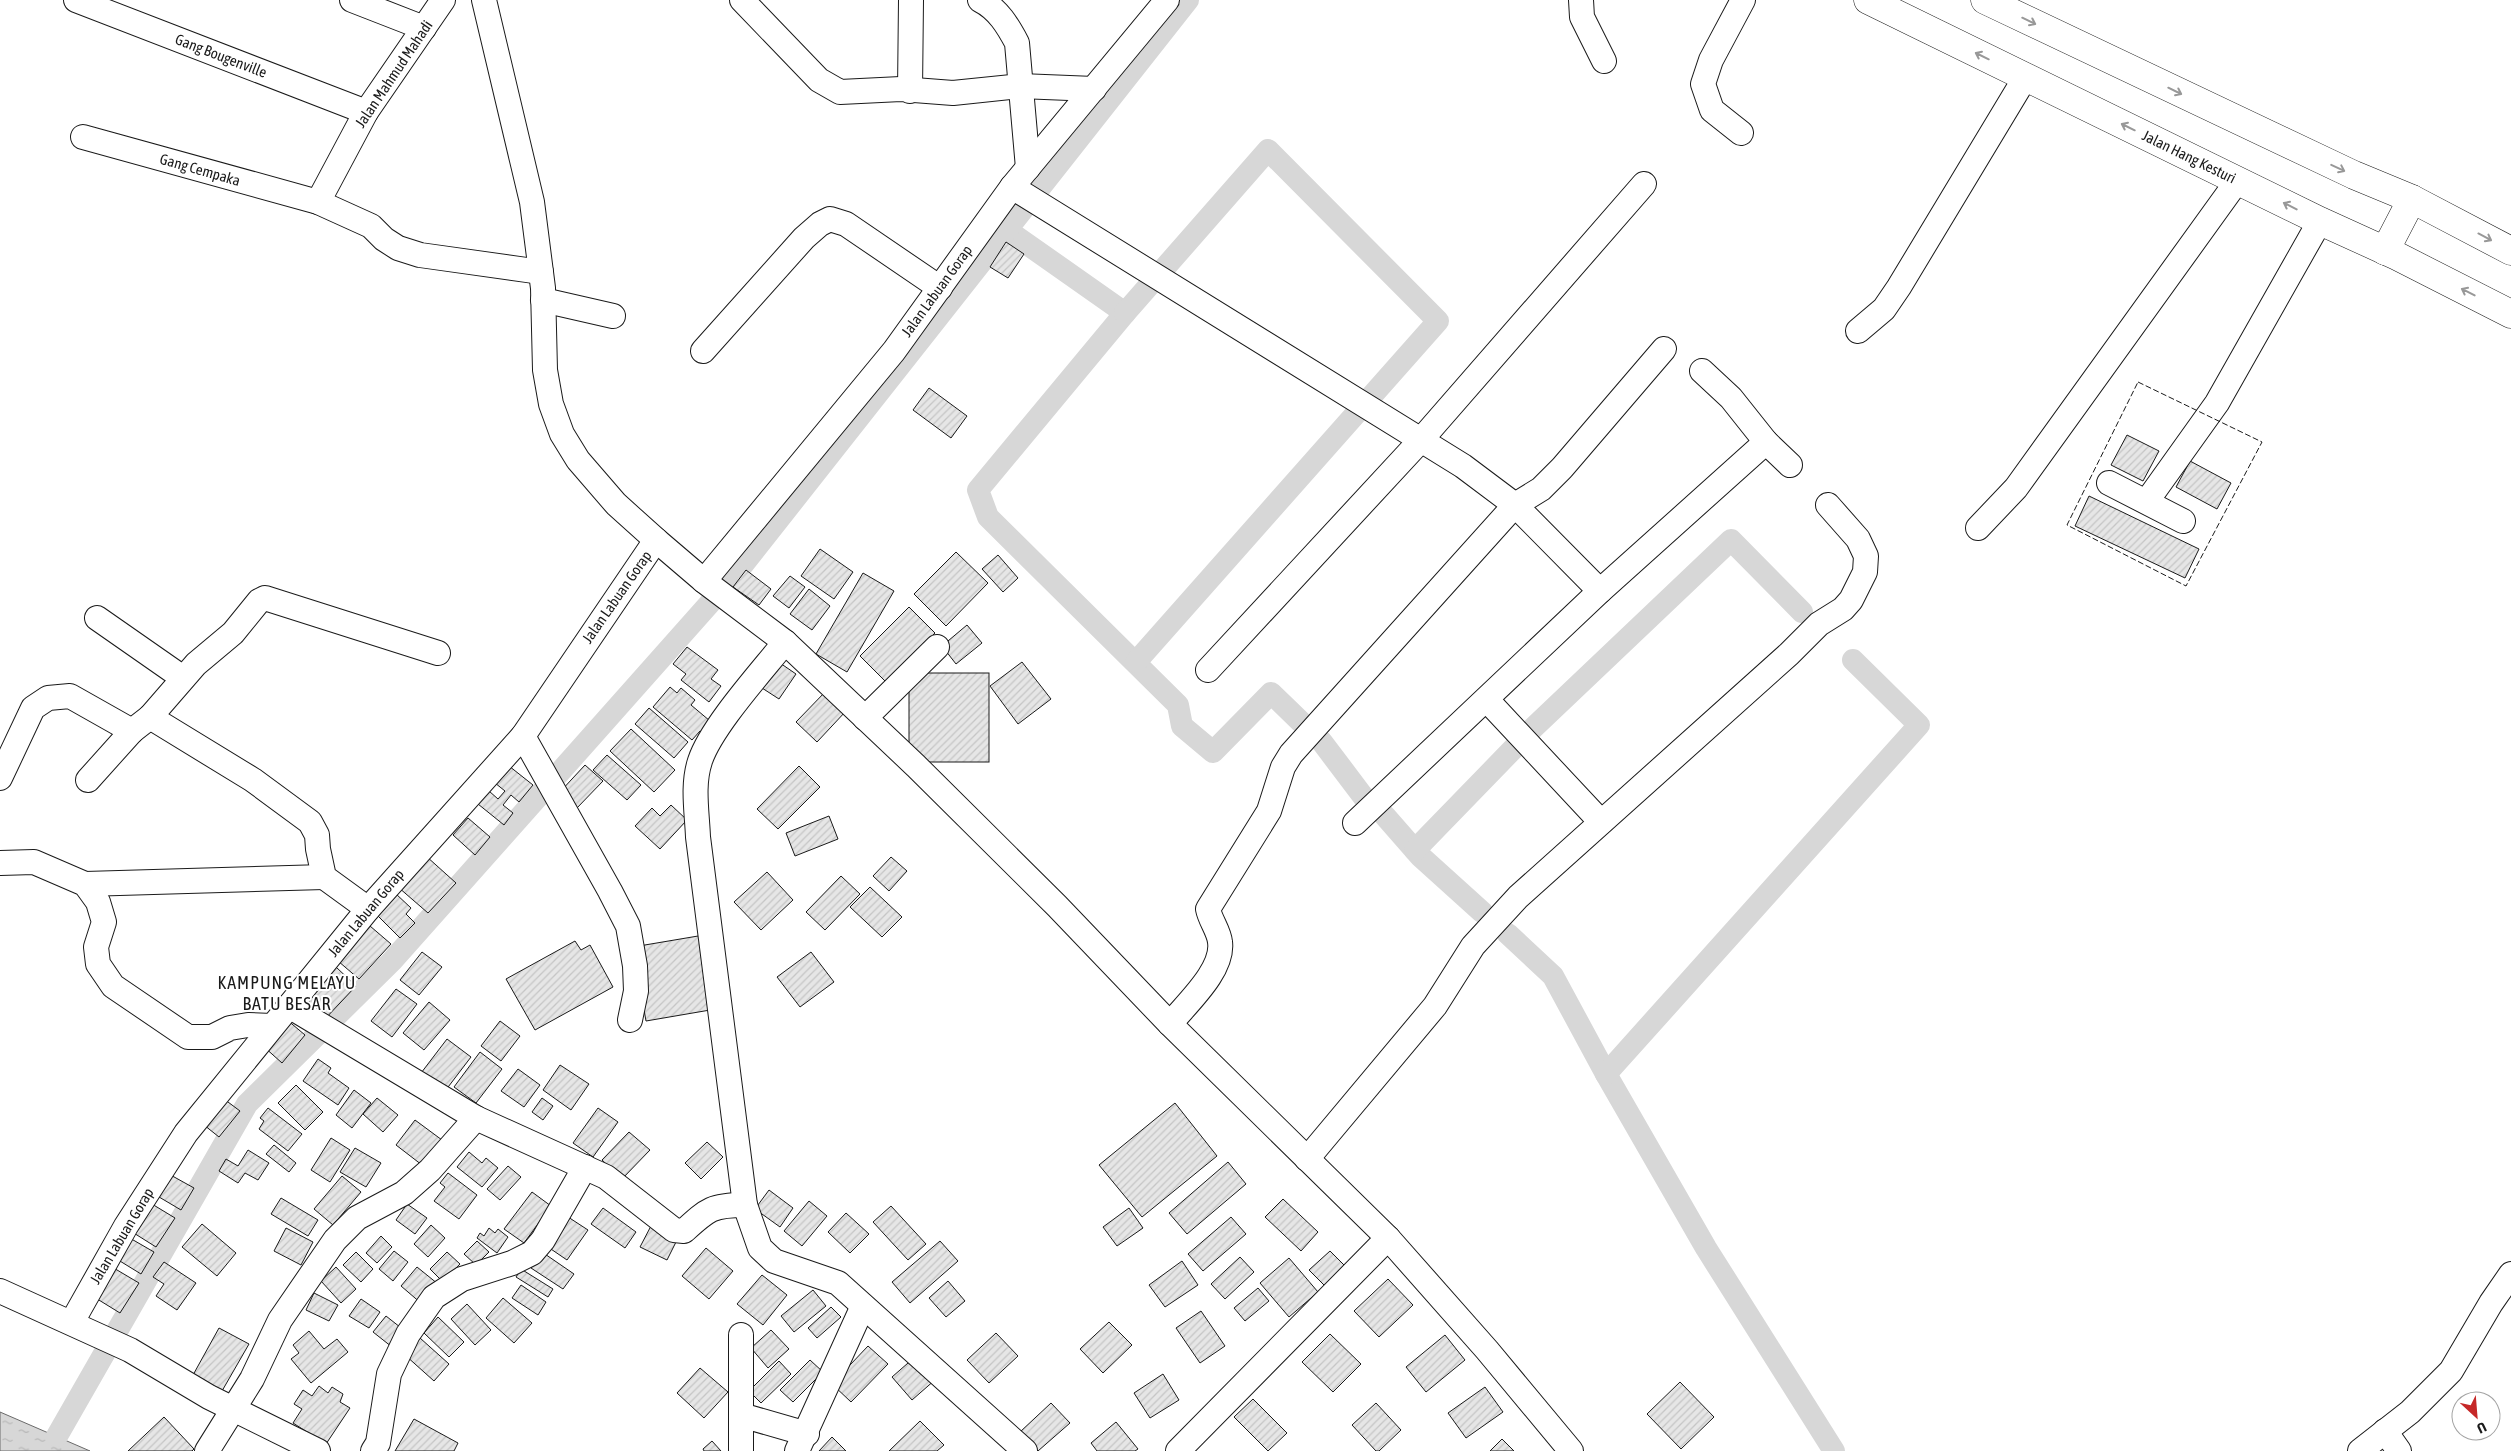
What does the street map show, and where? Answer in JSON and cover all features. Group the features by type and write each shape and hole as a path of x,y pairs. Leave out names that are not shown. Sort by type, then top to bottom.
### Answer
{"main road":[{"name":"Jalan Hang Kesturi","path":"1868,0 2320,221 2385,250 2511,314"},
{"path":"1985,0 2336,167 2412,199 2511,251"},
{"path":"2385,250 2412,199"}],"street":[{"name":"Gang Bougenville","path":"76,0 366,112"},
{"path":"352,0 424,28"},
{"name":"Jalan Mahmud Mahadi","path":"318,202 366,112 443,0"},
{"path":"484,0 532,202 541,272 546,370 551,404 562,434 578,460 616,504 656,540 785,642 1057,906 1170,1024 1388,1238 1487,1350 1571,1451"},
{"path":"742,0 819,80 840,92 901,89 953,93 1020,86 1094,89"},
{"path":"910,91 911,0"},
{"path":"980,0 989,5 1007,24 1017,43 1028,168"},
{"name":"Jalan Labuan Gorap","path":"708,583 894,352 940,288 1017,190 1028,168 1167,0"},
{"path":"1581,0 1582,17 1604,61"},
{"path":"1741,133 1712,110 1703,84 1712,60 1743,0"},
{"path":"1858,332 1884,309 1899,287 2025,78"},
{"name":"Gang Cempaka","path":"83,137 318,202 371,226 384,239 398,248 420,255 541,272"},
{"path":"1978,528 2016,488 2238,180"},
{"path":"1208,670 1420,441 1644,184"},
{"path":"1017,190 1463,466 1515,505 1600,591"},
{"path":"703,351 804,238 830,218 846,224 940,288"},
{"path":"2147,501 2216,403 2320,221"},
{"path":"543,300 614,316"},
{"path":"1170,1024 1214,970 1219,957 1220,941 1210,920 1208,909 1269,811 1283,767 1291,754 1515,505 1541,489 1562,468 1664,349"},
{"path":"1702,371 1731,398 1766,442 1790,465"},
{"path":"1355,823 1600,591 1766,442"},
{"path":"2109,483 2183,521"},
{"path":"1307,1159 1435,1006 1473,946 1518,897 1782,660 1809,633 1843,609 1851,600 1866,572 1866,556 1858,539 1828,505"},
{"name":"Jalan Labuan Gorap","path":"81,1327 126,1226 186,1133 368,909 523,736 656,540"},
{"path":"88,780 132,732 150,717 183,678 233,633 259,601 265,598 438,653"},
{"path":"97,618 183,678"},
{"path":"785,642 711,739 700,759 695,791 698,837 746,1204 760,1248 774,1261 838,1283 1025,1451"},
{"path":"865,718 937,648"},
{"path":"0,778 33,708 48,698 70,696 132,732"},
{"path":"1487,700 1601,822"},
{"path":"150,717 253,780 310,822 317,835 324,877"},
{"path":"523,736 628,926 636,991 630,1020"},
{"path":"0,863 34,862 85,884 324,877 368,909"},
{"path":"85,884 98,902 104,922 96,947 98,964 113,986 188,1037 212,1037 230,1028 248,1025 272,1026"},
{"path":"289,1006 476,1118 606,1177 674,1230 684,1231 704,1211 722,1205 746,1204"},
{"path":"207,1451 252,1379 280,1320 335,1240 357,1218 404,1193 430,1170 476,1118"},
{"path":"373,1451 378,1443 389,1374 408,1334 434,1297 462,1279 512,1263 532,1253 543,1240 585,1167"},
{"path":"1178,1451 1388,1238"},
{"path":"2360,1451 2410,1412 2451,1371 2491,1302 2511,1274"},
{"path":"0,1291 130,1350 209,1397 318,1451"},
{"path":"741,1415 802,1442 863,1306"},
{"path":"741,1335 741,1451"},
{"path":"2385,1431 2399,1451"}],"water":[{"path":"0,1412 90,1451 0,1451"}],"building":[{"path":"1006,242 1024,254 1008,278 990,267"},
{"path":"929,388 967,416 951,438 913,410"},
{"path":"2127,435 2159,451 2143,481 2111,465"},
{"path":"2190,461 2231,483 2217,509 2176,487"},
{"path":"2089,496 2199,549 2185,578 2075,526"},
{"path":"820,549 853,572 834,599 801,576"},
{"path":"956,552 988,583 946,626 914,594"},
{"path":"998,555 1018,578 1003,592 982,569"},
{"path":"746,570 771,589 759,605 733,587"},
{"path":"863,573 894,591 847,672 816,654"},
{"path":"790,576 805,587 789,608 773,596"},
{"path":"809,589 830,606 812,630 790,614"},
{"path":"909,607 935,633 886,682 860,656"},
{"path":"967,625 982,643 956,664 942,646"},
{"path":"687,647 718,670 711,679 721,686 709,702 681,680 686,674 673,664"},
{"path":"1022,662 1051,699 1018,724 990,686"},
{"path":"780,663 796,674 779,699 762,688"},
{"path":"909,673 989,673 989,762 909,762"},
{"path":"670,687 677,693 681,688 695,700 691,705 716,726 707,736 700,731 692,740 653,707"},
{"path":"826,691 846,711 817,742 796,722"},
{"path":"649,708 688,742 674,758 635,724"},
{"path":"631,729 675,770 654,792 610,751"},
{"path":"607,755 641,785 627,800 593,770"},
{"path":"585,765 603,781 576,809 559,793"},
{"path":"509,766 533,785 519,802 511,795 503,805 513,813 504,825 478,804 489,791 498,799 505,791 495,783"},
{"path":"799,766 820,787 778,829 757,809"},
{"path":"671,805 687,820 660,849 635,826 652,808 660,816"},
{"path":"829,816 838,839 795,856 786,833"},
{"path":"468,818 490,837 475,855 453,835"},
{"path":"426,856 456,883 428,913 398,887"},
{"path":"891,857 907,871 889,891 873,876"},
{"path":"767,872 793,900 761,930 734,902"},
{"path":"841,876 860,894 825,930 806,912"},
{"path":"870,887 902,917 882,937 850,907"},
{"path":"395,893 411,908 406,914 415,923 400,938 375,913"},
{"path":"370,926 391,944 359,979 338,961"},
{"path":"704,935 716,1009 646,1021 633,947"},
{"path":"575,941 581,950 590,945 613,987 535,1030 506,979"},
{"path":"422,952 442,967 419,995 400,980"},
{"path":"811,952 834,982 800,1007 777,977"},
{"path":"336,967 356,986 324,1020 304,1001"},
{"path":"396,989 417,1004 392,1037 371,1021"},
{"path":"429,1002 450,1020 424,1050 403,1033"},
{"path":"286,1019 305,1035 282,1063 263,1046"},
{"path":"500,1021 520,1036 501,1061 481,1046"},
{"path":"447,1039 471,1057 442,1095 418,1077"},
{"path":"480,1052 502,1069 476,1103 454,1087"},
{"path":"318,1059 331,1068 328,1073 349,1088 338,1105 303,1081"},
{"path":"560,1065 589,1084 571,1110 543,1090"},
{"path":"518,1069 540,1085 524,1107 501,1091"},
{"path":"296,1085 323,1112 305,1130 278,1103"},
{"path":"354,1090 371,1103 352,1128 336,1115"},
{"path":"377,1098 398,1115 383,1132 363,1114"},
{"path":"542,1098 553,1106 543,1120 532,1112"},
{"path":"224,1099 240,1111 219,1137 204,1125"},
{"path":"1175,1103 1217,1156 1142,1217 1099,1165"},
{"path":"268,1108 302,1134 288,1151 259,1129 264,1121 260,1118"},
{"path":"598,1108 618,1122 593,1157 573,1143"},
{"path":"415,1120 442,1140 422,1165 396,1145"},
{"path":"629,1132 650,1150 622,1179 602,1160"},
{"path":"331,1138 350,1150 330,1182 311,1170"},
{"path":"707,1142 723,1157 701,1179 685,1163"},
{"path":"274,1145 296,1163 289,1172 266,1154"},
{"path":"355,1148 381,1163 366,1187 340,1172"},
{"path":"248,1150 269,1163 258,1180 245,1173 238,1183 219,1171 226,1159 238,1166"},
{"path":"469,1152 482,1163 486,1158 498,1168 482,1187 457,1167"},
{"path":"1228,1162 1246,1184 1187,1234 1169,1213"},
{"path":"508,1166 521,1177 500,1200 487,1189"},
{"path":"167,1173 194,1188 181,1210 154,1194"},
{"path":"448,1173 477,1195 459,1219 434,1201 445,1187 440,1183"},
{"path":"342,1176 361,1192 333,1225 314,1209"},
{"path":"769,1190 793,1208 780,1227 755,1209"},
{"path":"532,1192 551,1206 524,1243 504,1229"},
{"path":"281,1198 318,1220 308,1236 271,1214"},
{"path":"1283,1199 1318,1232 1301,1251 1265,1217"},
{"path":"147,1201 175,1218 156,1247 129,1230"},
{"path":"809,1201 827,1216 802,1246 784,1231"},
{"path":"407,1204 427,1218 415,1234 396,1220"},
{"path":"891,1206 926,1244 908,1260 873,1222"},
{"path":"603,1208 636,1232 625,1248 591,1224"},
{"path":"1129,1208 1143,1228 1117,1246 1103,1227"},
{"path":"846,1213 869,1234 850,1253 828,1232"},
{"path":"565,1215 588,1230 567,1260 545,1245"},
{"path":"1231,1217 1246,1234 1203,1271 1188,1254"},
{"path":"202,1224 236,1253 217,1276 182,1247"},
{"path":"652,1224 678,1238 667,1260 640,1247"},
{"path":"431,1225 445,1238 428,1257 414,1244"},
{"path":"286,1228 313,1242 301,1265 274,1251"},
{"path":"489,1228 495,1233 498,1229 508,1237 497,1253 477,1238 480,1233 484,1236"},
{"path":"381,1236 392,1247 377,1263 366,1253"},
{"path":"128,1237 154,1252 141,1274 115,1258"},
{"path":"477,1241 489,1252 476,1265 464,1254"},
{"path":"940,1241 958,1261 910,1303 892,1282"},
{"path":"706,1248 733,1271 709,1299 682,1276"},
{"path":"394,1251 408,1262 393,1281 379,1269"},
{"path":"1330,1251 1346,1267 1325,1286 1309,1270"},
{"path":"356,1252 373,1269 361,1282 343,1265"},
{"path":"447,1252 460,1264 443,1282 430,1269"},
{"path":"542,1252 574,1274 563,1289 531,1268"},
{"path":"1240,1257 1254,1272 1225,1299 1211,1284"},
{"path":"1289,1258 1318,1292 1289,1317 1260,1283"},
{"path":"1182,1261 1198,1285 1165,1307 1149,1285"},
{"path":"164,1262 196,1283 177,1310 156,1296 164,1284 153,1277"},
{"path":"112,1267 139,1283 120,1313 94,1297"},
{"path":"336,1267 356,1289 341,1303 321,1281"},
{"path":"417,1267 438,1284 422,1304 401,1286"},
{"path":"521,1269 553,1289 548,1297 516,1277"},
{"path":"762,1275 787,1295 763,1325 737,1304"},
{"path":"1388,1279 1413,1305 1379,1337 1354,1311"},
{"path":"948,1281 965,1301 946,1317 929,1298"},
{"path":"521,1285 546,1302 538,1315 512,1298"},
{"path":"1258,1288 1269,1301 1245,1321 1234,1308"},
{"path":"813,1290 826,1306 794,1332 781,1316"},
{"path":"314,1293 338,1305 329,1321 306,1310"},
{"path":"503,1298 532,1323 514,1343 486,1318"},
{"path":"361,1299 380,1312 369,1328 349,1316"},
{"path":"467,1304 491,1330 475,1345 451,1319"},
{"path":"831,1307 841,1317 817,1338 808,1328"},
{"path":"1201,1311 1225,1346 1200,1363 1176,1328"},
{"path":"386,1316 405,1331 392,1347 373,1332"},
{"path":"438,1317 464,1342 449,1357 424,1333"},
{"path":"1109,1322 1132,1345 1103,1373 1080,1349"},
{"path":"219,1328 249,1344 222,1391 193,1375"},
{"path":"771,1330 789,1349 768,1368 751,1348"},
{"path":"309,1331 324,1349 337,1339 348,1352 311,1383 291,1359 299,1353 293,1345"},
{"path":"996,1333 1018,1356 989,1383 967,1360"},
{"path":"1330,1334 1361,1364 1333,1392 1302,1362"},
{"path":"1445,1335 1465,1360 1426,1392 1406,1367"},
{"path":"420,1338 449,1364 434,1381 405,1355"},
{"path":"868,1346 888,1364 851,1402 832,1384"},
{"path":"916,1356 936,1379 912,1400 892,1377"},
{"path":"810,1360 823,1372 793,1402 780,1390"},
{"path":"779,1361 791,1374 761,1403 749,1391"},
{"path":"700,1368 728,1392 704,1418 677,1393"},
{"path":"1163,1374 1179,1400 1150,1418 1134,1393"},
{"path":"1680,1382 1714,1417 1681,1449 1647,1414"},
{"path":"319,1386 328,1393 332,1387 343,1394 340,1402 350,1408 326,1444 293,1423 302,1409 294,1404 303,1390 312,1396"},
{"path":"1485,1387 1503,1412 1466,1438 1448,1413"},
{"path":"1253,1399 1287,1433 1268,1451 1234,1417"},
{"path":"1051,1403 1070,1423 1038,1451 1020,1432"},
{"path":"1376,1403 1401,1430 1379,1451 1376,1451 1352,1425"},
{"path":"164,1417 194,1449 192,1451 128,1451"},
{"path":"414,1419 458,1443 454,1451 395,1451"},
{"path":"920,1421 944,1445 937,1451 889,1451"},
{"path":"1116,1422 1138,1449 1135,1451 1097,1451 1091,1443"},
{"path":"832,1437 846,1451 819,1451"},
{"path":"1502,1439 1514,1451 1490,1451"},
{"path":"712,1441 721,1451 704,1451 703,1449"}],"waterway":[{"path":"57,1436 247,1104 392,961 734,576 1188,0"},
{"path":"1125,313 1268,150 1438,321 1136,662"},
{"path":"1007,230 1125,313 978,490 988,517 1178,705 1182,726 1213,752 1271,693 1301,722"},
{"path":"1531,730 1731,540 1802,612"},
{"path":"1606,1074 1919,725 1853,660"},
{"path":"1322,742 1365,799"},
{"path":"1415,850 1515,747"},
{"path":"1385,816 1420,856 1482,912"},
{"path":"1508,934 1553,976 1606,1074 1706,1248 1834,1451"}],"fence":[{"path":"2138,382 2262,442 2186,586 2067,525 2138,382"}],"district":[{"name":"KAMPUNG MELAYU BATU BESAR","path":"287,993"}]}
